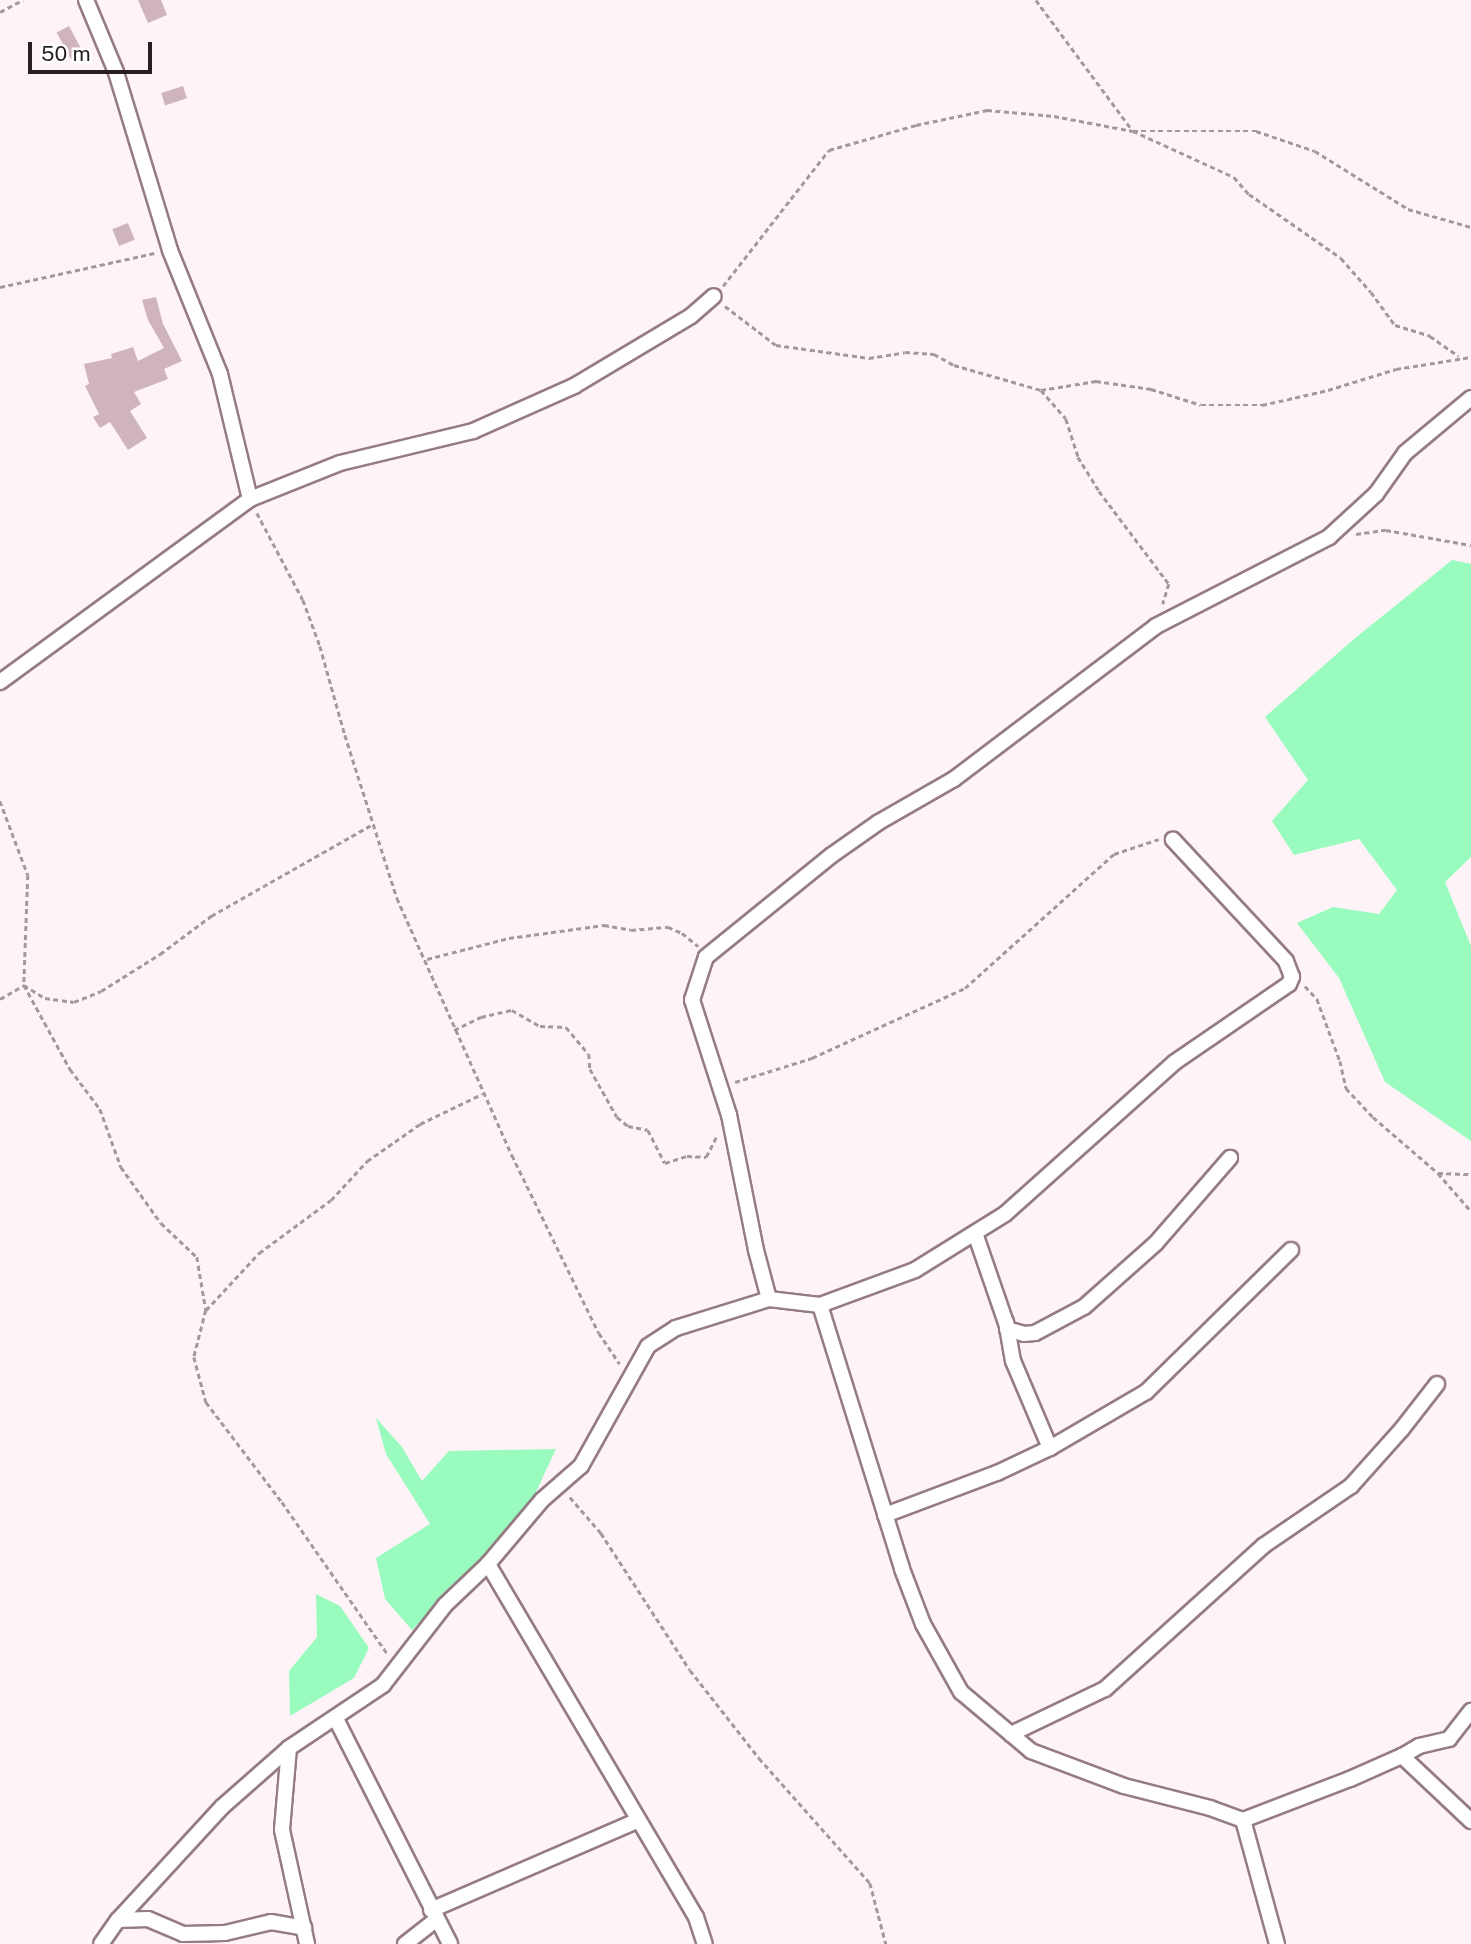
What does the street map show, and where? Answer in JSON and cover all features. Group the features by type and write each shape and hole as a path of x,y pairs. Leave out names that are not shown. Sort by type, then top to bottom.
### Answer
{"street":[{"path":"86,0 116,72 170,250 220,374 250,499"},
{"path":"0,682 250,499 340,463 473,431 575,386 691,316 714,296"},
{"path":"769,1298 756,1250 729,1115 692,1000 706,957 832,855 879,822 954,779 1018,727 1156,626 1329,537 1376,495 1405,453 1471,398"},
{"path":"101,1944 118,1920 222,1807 289,1748 383,1685 445,1605 488,1564 542,1500 581,1466 648,1346 661,1335 769,1298 820,1305 915,1270 1005,1214 1175,1062 1289,984 1292,977 1290,968 1172,840"},
{"path":"1007,1329 1024,1334 1035,1333 1084,1307 1157,1243 1230,1158"},
{"path":"975,1233 1007,1329 1013,1361 1050,1448"},
{"path":"885,1515 997,1473 1050,1448 1146,1392 1291,1250"},
{"path":"820,1305 885,1515 923,1624 961,1692 1031,1751 1124,1786 1210,1808 1243,1820 1350,1779 1419,1746 1449,1740 1471,1711"},
{"path":"1011,1734 1105,1689 1263,1546 1351,1486 1402,1429 1437,1384"},
{"path":"488,1564 696,1917 705,1944"},
{"path":"336,1719 450,1944"},
{"path":"289,1748 282,1830 307,1944"},
{"path":"1402,1756 1471,1821"},
{"path":"1243,1820 1277,1944"},
{"path":"405,1944 434,1915 637,1821"},
{"path":"118,1920 148,1919 183,1934 225,1933 271,1922 304,1928"}],"path":[{"path":"0,12 23,0"},
{"path":"1036,0 1133,131 1234,177 1249,194 1340,258 1371,292 1395,325 1430,336 1460,357"},
{"path":"1471,227 1408,209 1315,151 1256,131 1133,131 1054,116 987,110 916,125 829,150 714,296 776,345 869,358 905,352 934,354 954,365 1041,390 1096,381 1151,389 1200,405 1262,405 1328,390 1396,369 1471,356"},
{"path":"0,287 170,250"},
{"path":"1041,390 1066,419 1077,457 1099,492 1169,584 1156,626"},
{"path":"250,499 303,600 320,646 397,898 483,1094 599,1333 629,1378"},
{"path":"1329,537 1386,530 1471,545"},
{"path":"0,801 28,875 24,985 70,1069 100,1109 121,1167 161,1223 197,1257 206,1310 194,1357 206,1402 282,1502 397,1668"},
{"path":"24,985 45,998 74,1002 101,991 160,954 211,916 373,824"},
{"path":"718,1087 812,1058 965,988 1114,854 1153,839 1172,840"},
{"path":"426,959 509,938 604,925 631,930 668,927 694,941 706,957"},
{"path":"1290,968 1317,999 1340,1061 1346,1088 1373,1116 1438,1173 1471,1211"},
{"path":"0,999 24,985"},
{"path":"454,1030 481,1017 513,1010 540,1026 566,1027 589,1054 590,1069 617,1117 628,1126 648,1130 666,1163 687,1156 706,1157 729,1115"},
{"path":"206,1310 259,1253 331,1200 367,1161 420,1124 483,1094"},
{"path":"1438,1173 1471,1174"},
{"path":"560,1484 601,1533 698,1680 759,1758 870,1883 886,1944"}],"green space":[{"path":"1452,560 1471,564 1471,857 1445,882 1471,946 1471,1141 1385,1082 1339,978 1297,923 1333,907 1379,914 1397,890 1359,839 1294,855 1272,821 1308,780 1265,717 1354,639"},
{"path":"376,1418 402,1447 422,1481 449,1451 556,1449 529,1507 412,1630 385,1599 376,1558 430,1524 386,1454"},
{"path":"316,1594 340,1606 369,1648 354,1678 290,1716 289,1671 317,1637"}],"building":[{"path":"138,0 161,0 167,15 148,23"},
{"path":"69,26 83,52 71,59 57,33"},
{"path":"183,86 187,98 165,105 161,93"},
{"path":"128,223 135,240 119,246 112,229"},
{"path":"156,297 163,324 182,361 164,369 168,379 134,392 141,404 130,411 147,438 128,450 110,422 100,428 93,417 99,414 85,386 89,384 84,364 112,358 111,354 133,347 138,361 164,348 148,320 142,300"}]}
